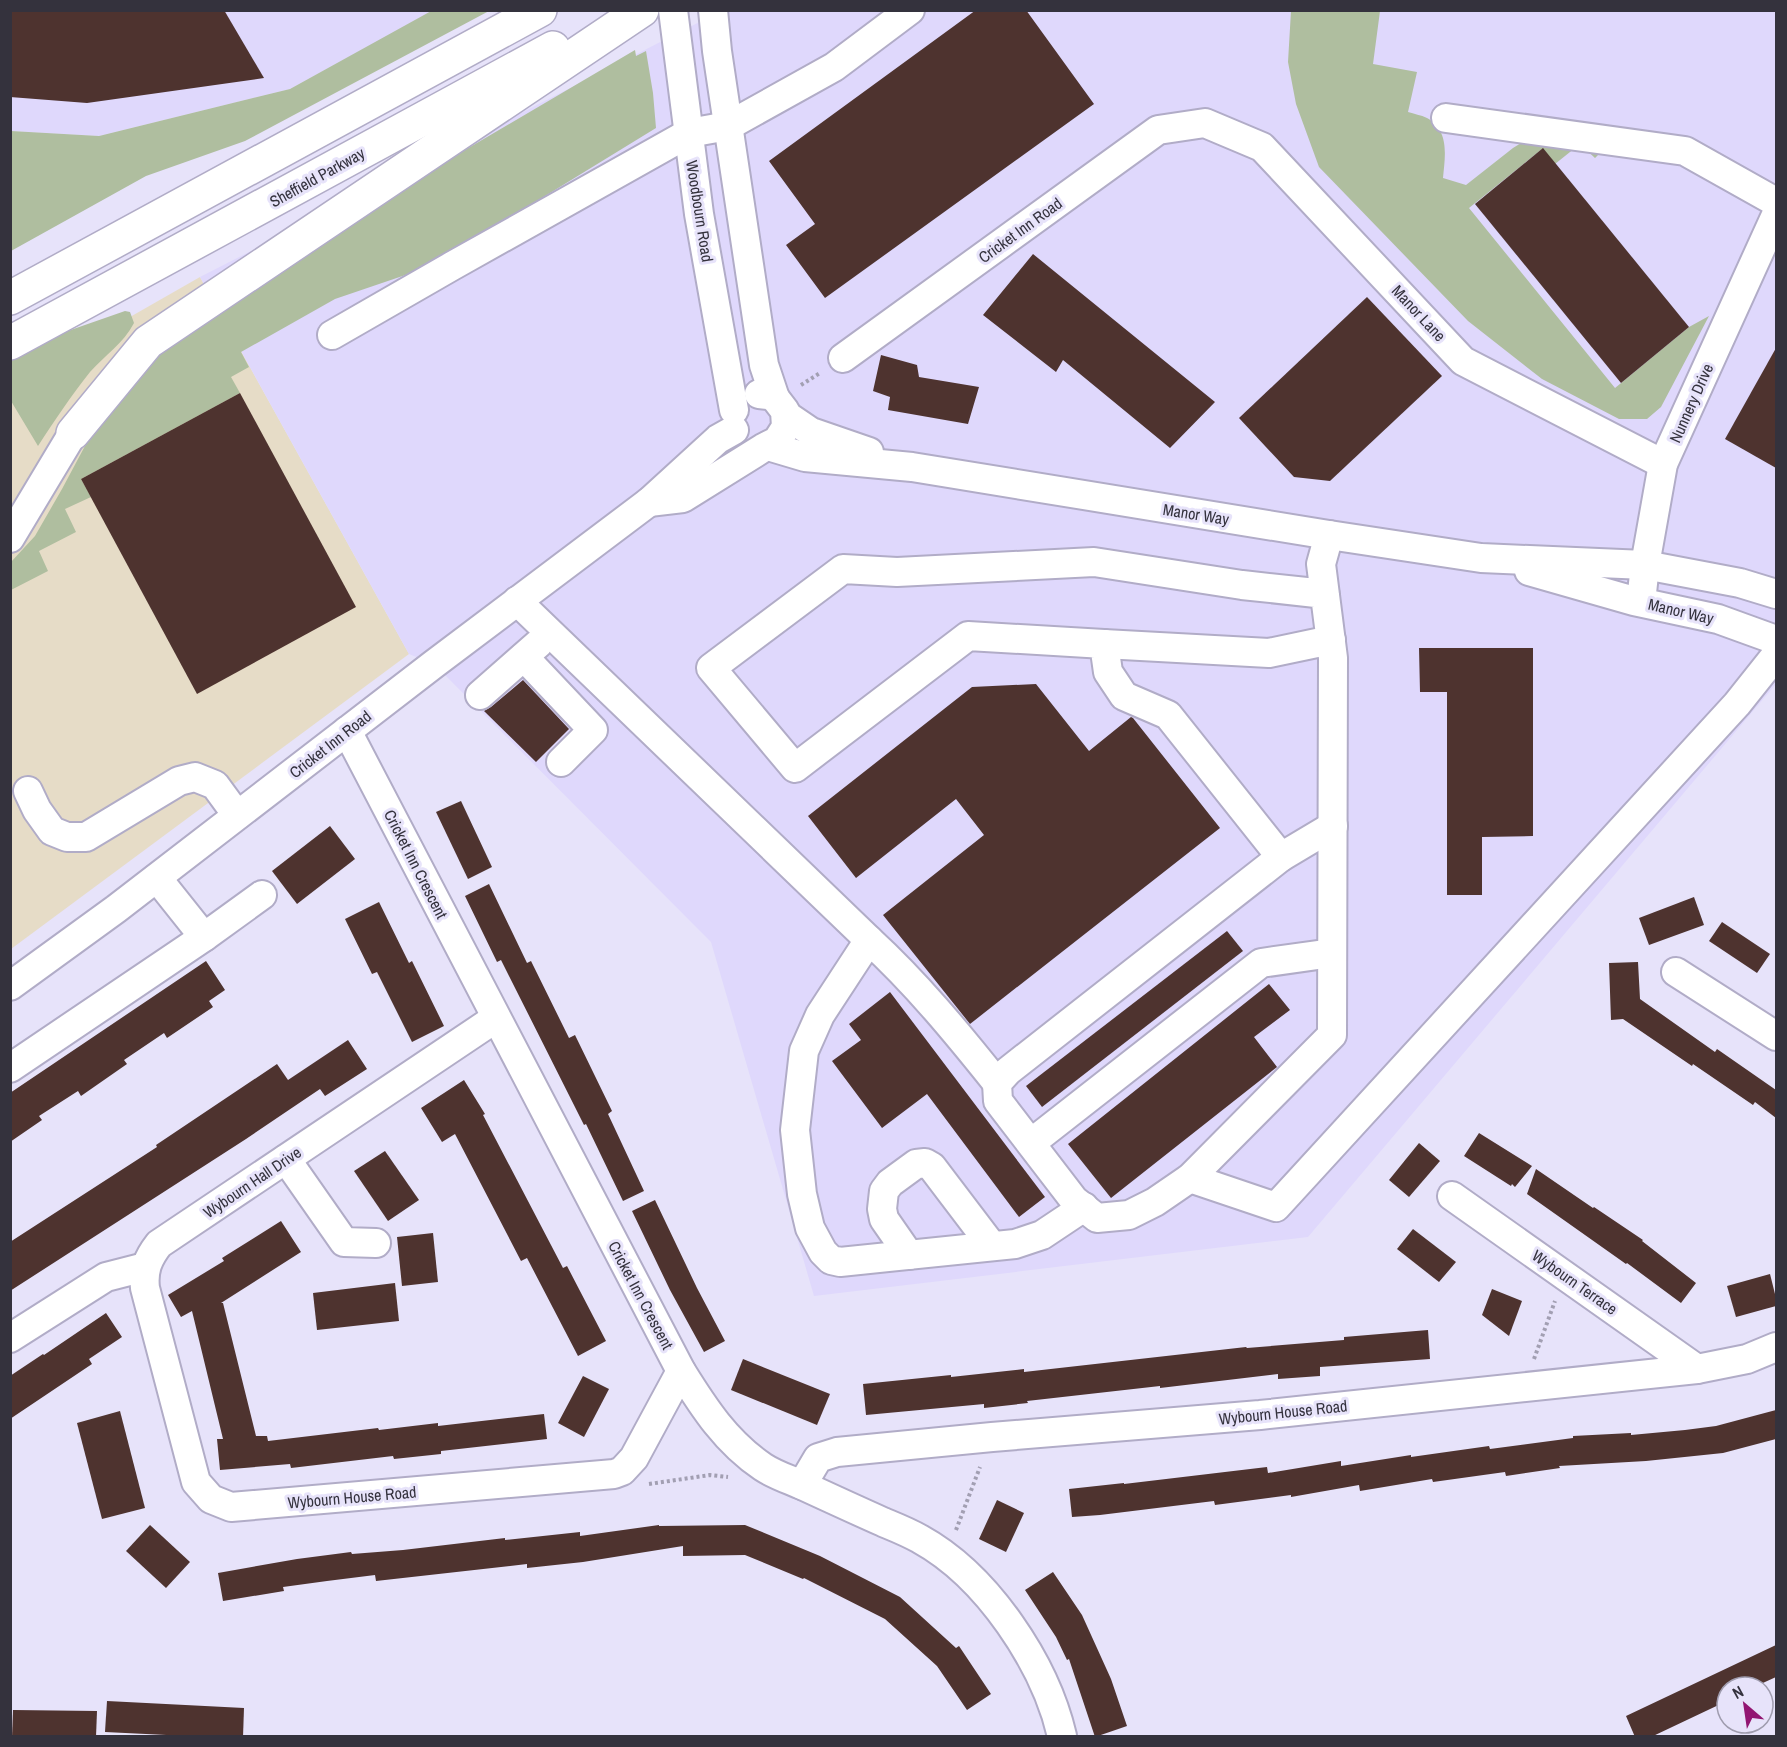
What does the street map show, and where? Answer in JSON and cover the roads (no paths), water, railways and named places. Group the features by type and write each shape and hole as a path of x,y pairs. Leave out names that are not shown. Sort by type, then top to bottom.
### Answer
{"highway":[{"path":"10,298 540,10"},
{"path":"73,433 148,342 632,13"},
{"name":"Sheffield Parkway","path":"10,343 632,13"}],"street":[{"name":"Woodbourn Road","path":"673,10 699,214 734,420"},
{"path":"649,502 683,498 765,447 774,444 786,427 764,365 717,51 713,10"},
{"path":"332,335 689,133 728,126 834,67 910,10"},
{"path":"1446,118 1685,151 1776,202"},
{"name":"Cricket Inn Road","path":"843,357 1158,130 1204,123"},
{"name":"Manor Lane","path":"1204,123 1262,147 1463,361 1663,464"},
{"name":"Nunnery Drive","path":"1641,602 1645,565 1663,464 1776,215"},
{"path":"734,420 743,399 755,393 768,395 780,405"},
{"name":"Manor Way","path":"780,405 811,432 912,467"},
{"name":"Cricket Inn Road","path":"10,986 157,878 649,502 718,439 734,420"},
{"name":"Manor Way","path":"734,420 743,442 754,447 765,447 805,457 912,467 1329,536 1480,558 1645,565 1740,583 1776,594"},
{"path":"10,538 73,433"},
{"path":"517,601 887,956 961,1038 997,1083 998,1101 1074,1200 1097,1218 1129,1215 1155,1202 1190,1178 1332,1035 1333,658 1321,564 1329,536"},
{"name":"Manor Way","path":"1480,558 1641,602 1718,619 1776,640"},
{"path":"1325,594 1242,585 1095,562 897,572 843,569 711,668 795,768 968,636 1269,653 1330,640"},
{"path":"480,695 550,633"},
{"path":"1104,644 1108,672 1124,696 1168,716 1281,857"},
{"path":"1190,1178 1276,1207 1737,704 1776,655"},
{"path":"524,657 593,730 561,762"},
{"name":"Cricket Inn Crescent","path":"347,731 681,1371 709,1415 729,1439 762,1466 920,1539 946,1556 982,1589 1002,1613 1042,1678 1060,1725 1062,1737"},
{"path":"28,791 37,810 52,831 67,837 86,837 179,781 195,777 215,785 237,815"},
{"path":"997,1083 1008,1071 1281,857 1333,826"},
{"path":"157,878 204,937"},
{"path":"10,1068 262,895"},
{"path":"869,940 820,1015 804,1051 795,1130 798,1165 810,1228 823,1252 831,1260 840,1262 1015,1244 1042,1235 1084,1208"},
{"path":"1031,1143 1261,963 1332,953"},
{"path":"1676,972 1776,1036"},
{"name":"Wybourn Hall Drive","path":"145,1267 159,1244 496,1018"},
{"path":"286,1159 344,1242 376,1243"},
{"path":"909,1255 884,1219 882,1209 884,1191 890,1183 916,1164 925,1162 932,1167 992,1246"},
{"name":"Wybourn Terrace","path":"1452,1196 1697,1369"},
{"path":"10,1338 106,1277 145,1267"},
{"name":"Wybourn House Road","path":"145,1267 145,1288 196,1482 211,1499 231,1507 606,1475 622,1471 634,1458 681,1371"},
{"name":"Wybourn House Road","path":"802,1485 818,1458 837,1452 1260,1415 1697,1369 1748,1359 1776,1347"}]}
